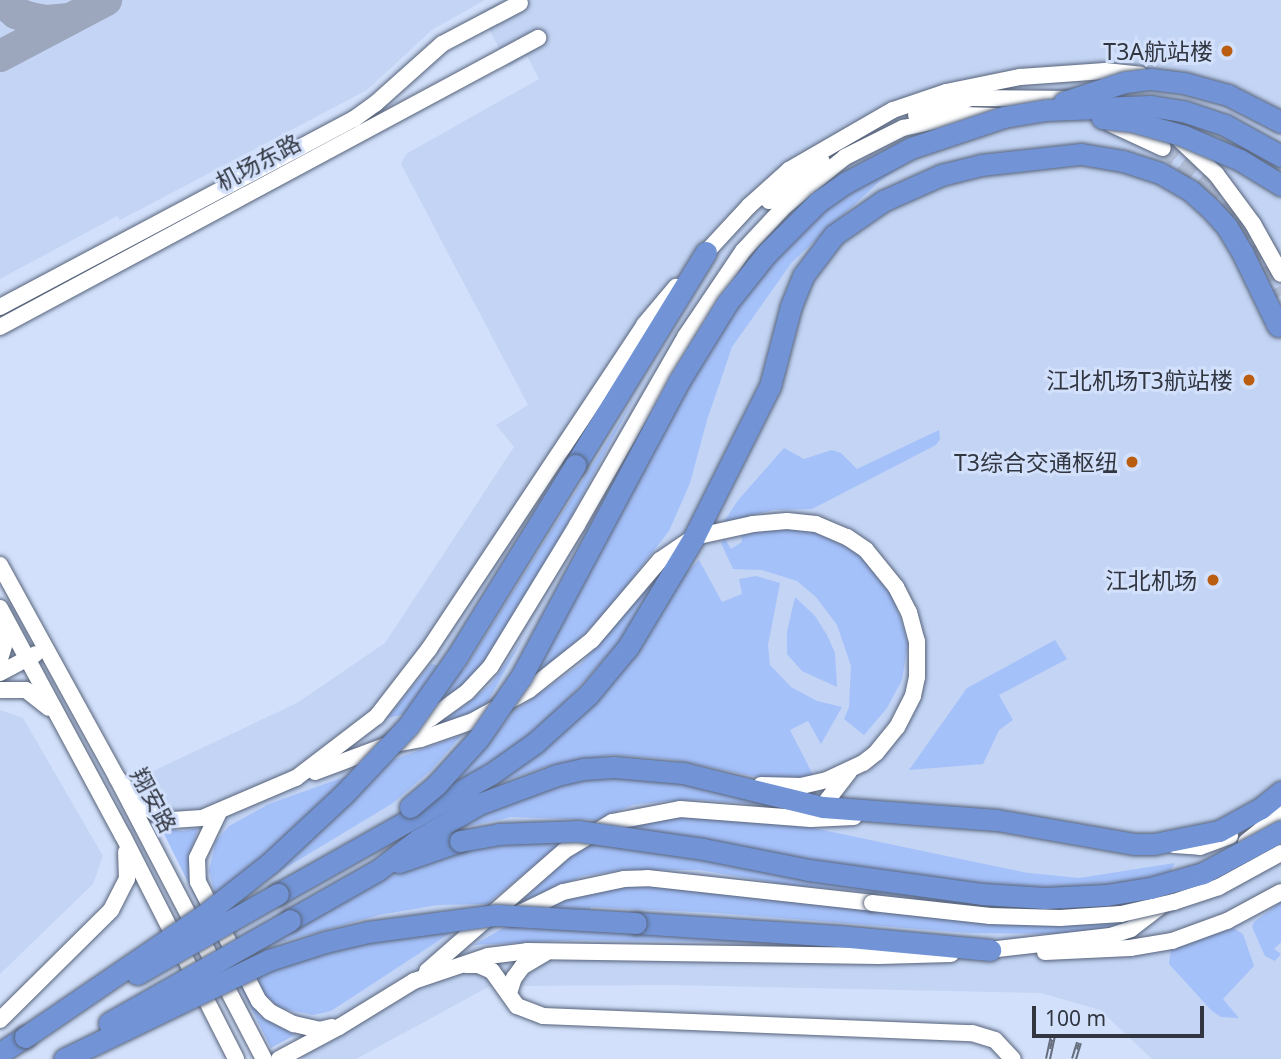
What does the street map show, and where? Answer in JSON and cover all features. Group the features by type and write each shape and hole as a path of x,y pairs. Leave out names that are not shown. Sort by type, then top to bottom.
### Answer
{"highway":[{"path":"1040,111 1107,87 1151,79 1207,88 1281,124"},
{"path":"368,842 437,784 478,739 521,677 679,381 727,303 767,253 811,208 846,182 911,148 1004,117 1040,111 1151,106 1183,111 1225,125 1281,156"},
{"path":"1040,111 1131,121 1184,136 1240,160 1281,185"},
{"path":"25,1037 368,842 437,807 535,743 588,695 628,647 694,537 770,386 791,306 803,276 819,251 859,215 902,190 941,175 981,165 1081,154 1123,161 1160,173 1191,191 1227,227 1278,326"},
{"path":"0,1053 208,912 270,863 344,794 408,726 456,658 713,245"},
{"path":"51,1059 378,870 419,839 479,804 557,775 584,769 634,767 683,773 738,784 817,813 933,813 1034,825 1135,844 1154,844 1219,831 1261,808 1281,792"},
{"path":"378,870 460,841 498,834 578,831 703,849 823,872 984,894 1045,898 1106,895 1150,888 1203,873 1281,831"},
{"path":"64,1059 269,960 368,932 496,915 839,936 990,950"}],"main road":[{"name":"机场东路","path":"0,307 354,119 375,104 442,44 520,3"},
{"name":"机场东路","path":"0,327 538,38"},
{"path":"296,778 377,716 404,685 644,325 713,245 789,170 893,110 982,83 1081,72 1131,73 1214,97 1281,124"},
{"path":"971,98 1080,114 1122,128 1163,148"},
{"path":"713,245 837,152 910,117 971,98 1074,99 1114,104 1148,117 1189,145 1216,174 1253,224 1281,274"},
{"path":"385,746 467,692 491,666 577,525 663,375 743,251 785,206 845,157 903,128 964,115 1004,117"},
{"path":"117,778 136,800 158,816 187,820 219,812 296,778 385,746 421,740 473,721 528,690 592,640 660,560 694,537 753,524 787,521 816,524 847,537 866,550 896,586 909,611 916,641 917,677 913,695 888,739 876,753 850,771 817,813 680,809 612,822 564,851 456,956"},
{"name":"翔安路","path":"0,565 117,778 264,1059"},
{"name":"翔安路","path":"0,608 122,836 236,1059"},
{"path":"0,627 4,639 0,659"},
{"path":"0,673 48,652"},
{"path":"0,683 29,662"},
{"path":"0,690 20,688 32,693 62,723"},
{"path":"738,784 802,786 850,771"},
{"path":"1154,844 1200,847 1247,827 1281,806"},
{"path":"219,812 197,858 198,882 259,1001 281,1019 306,1028 320,1030 343,1025"},
{"path":"456,956 548,951 890,956 990,950 1110,936 1131,929 1281,814"},
{"path":"0,1020 118,900 127,879 128,867 122,836"},
{"path":"279,1059 343,1025 552,897 624,879 684,881 990,916 1060,918 1121,914 1174,902 1219,887 1281,853"},
{"path":"990,950 1093,951 1172,941 1227,922 1281,892"},
{"path":"509,993 514,978 522,967 548,951"},
{"path":"456,956 485,967 525,1011 562,1018 972,1033 995,1040 1013,1059"}],"shaded area":[{"path":"0,0 485,0 432,30 367,90 120,220 117,216 0,279"},
{"path":"504,0 1281,0 1281,1059 1152,1059 1100,1010 1041,993 668,985 490,986 356,1059 304,1059 149,773 297,703 385,643 514,447 496,425 528,405 401,164 406,154 539,79 527,56 509,67 480,12"},
{"path":"944,145 905,164 880,181 792,262 732,347 707,420 690,483 669,531 606,612 570,648 526,683 709,346 735,307 789,241 826,207 901,158"},
{"path":"635,397 552,552 494,651 463,688 434,708 387,718 431,664 464,670"},
{"path":"939,430 940,439 936,445 812,509 773,510 723,523 739,499 784,448 804,459 832,450 841,453 857,469"},
{"path":"786,527 812,531 851,549 872,568 894,599 908,643 902,680 887,708 864,735 844,719 849,707 851,666 837,625 816,597 797,581 762,570 733,569 721,543 725,539 731,549 742,542 741,532"},
{"path":"699,560 722,602 742,594 739,579 756,576 780,583 768,645 770,665 791,687 817,701 842,707 821,744 808,721 790,730 814,777 773,780 669,759 611,755 545,767 493,785 444,808 534,752 680,578"},
{"path":"668,562 623,638 548,721 525,740 443,791 479,755 512,713 581,664"},
{"path":"795,597 815,616 827,635 835,653 837,687 802,671 787,654 787,632"},
{"path":"523,638 484,708 428,729 466,705 491,684"},
{"path":"1055,640 1067,659 999,695 1013,720 999,730 983,764 909,770 967,688"},
{"path":"0,710 23,718 103,856 93,884 0,974"},
{"path":"462,735 430,771 393,803 219,908 209,871 216,841 229,826 269,804"},
{"path":"644,773 780,806 701,800 668,801 633,805 595,820 511,817 447,831 549,782"},
{"path":"735,817 813,828 1028,873 1079,878 1175,863 1148,911 1133,924 1106,929 1057,934 969,933 717,913 591,907 581,928 846,944 577,940 474,945 543,905 626,883 908,912 914,897 783,884 699,870 623,870 582,876 518,904 571,856 625,825 658,818"},
{"path":"161,828 183,831 198,828 190,854 192,876 260,1016 295,1035 271,1048"},
{"path":"564,841 487,904 437,905 379,915 267,946 391,874 489,844"},
{"path":"1281,902 1281,942 1274,949 1281,954 1275,961 1265,956 1252,927 1254,922"},
{"path":"458,928 331,1011 313,1015 280,1008 265,996 255,975 338,948"},
{"path":"1233,928 1243,934 1254,966 1223,999 1239,1018 1221,1017 1212,1011 1169,964 1171,949"}],"taxiway":[{"path":"0,0 16,13 30,18 46,21 70,19"},
{"path":"0,56 106,0"}],"tunnel":[{"path":"1163,148 1208,185 1243,224 1281,295"}],"railway":[{"path":"1048,1059 1053,1036"},
{"path":"1074,1059 1079,1043"}],"place":[{"name":"T3A航站楼","path":"1227,51"},
{"name":"江北机场T3航站楼","path":"1249,380"},
{"name":"T3综合交通枢纽","path":"1132,462"},
{"name":"江北机场","path":"1213,580"}]}
